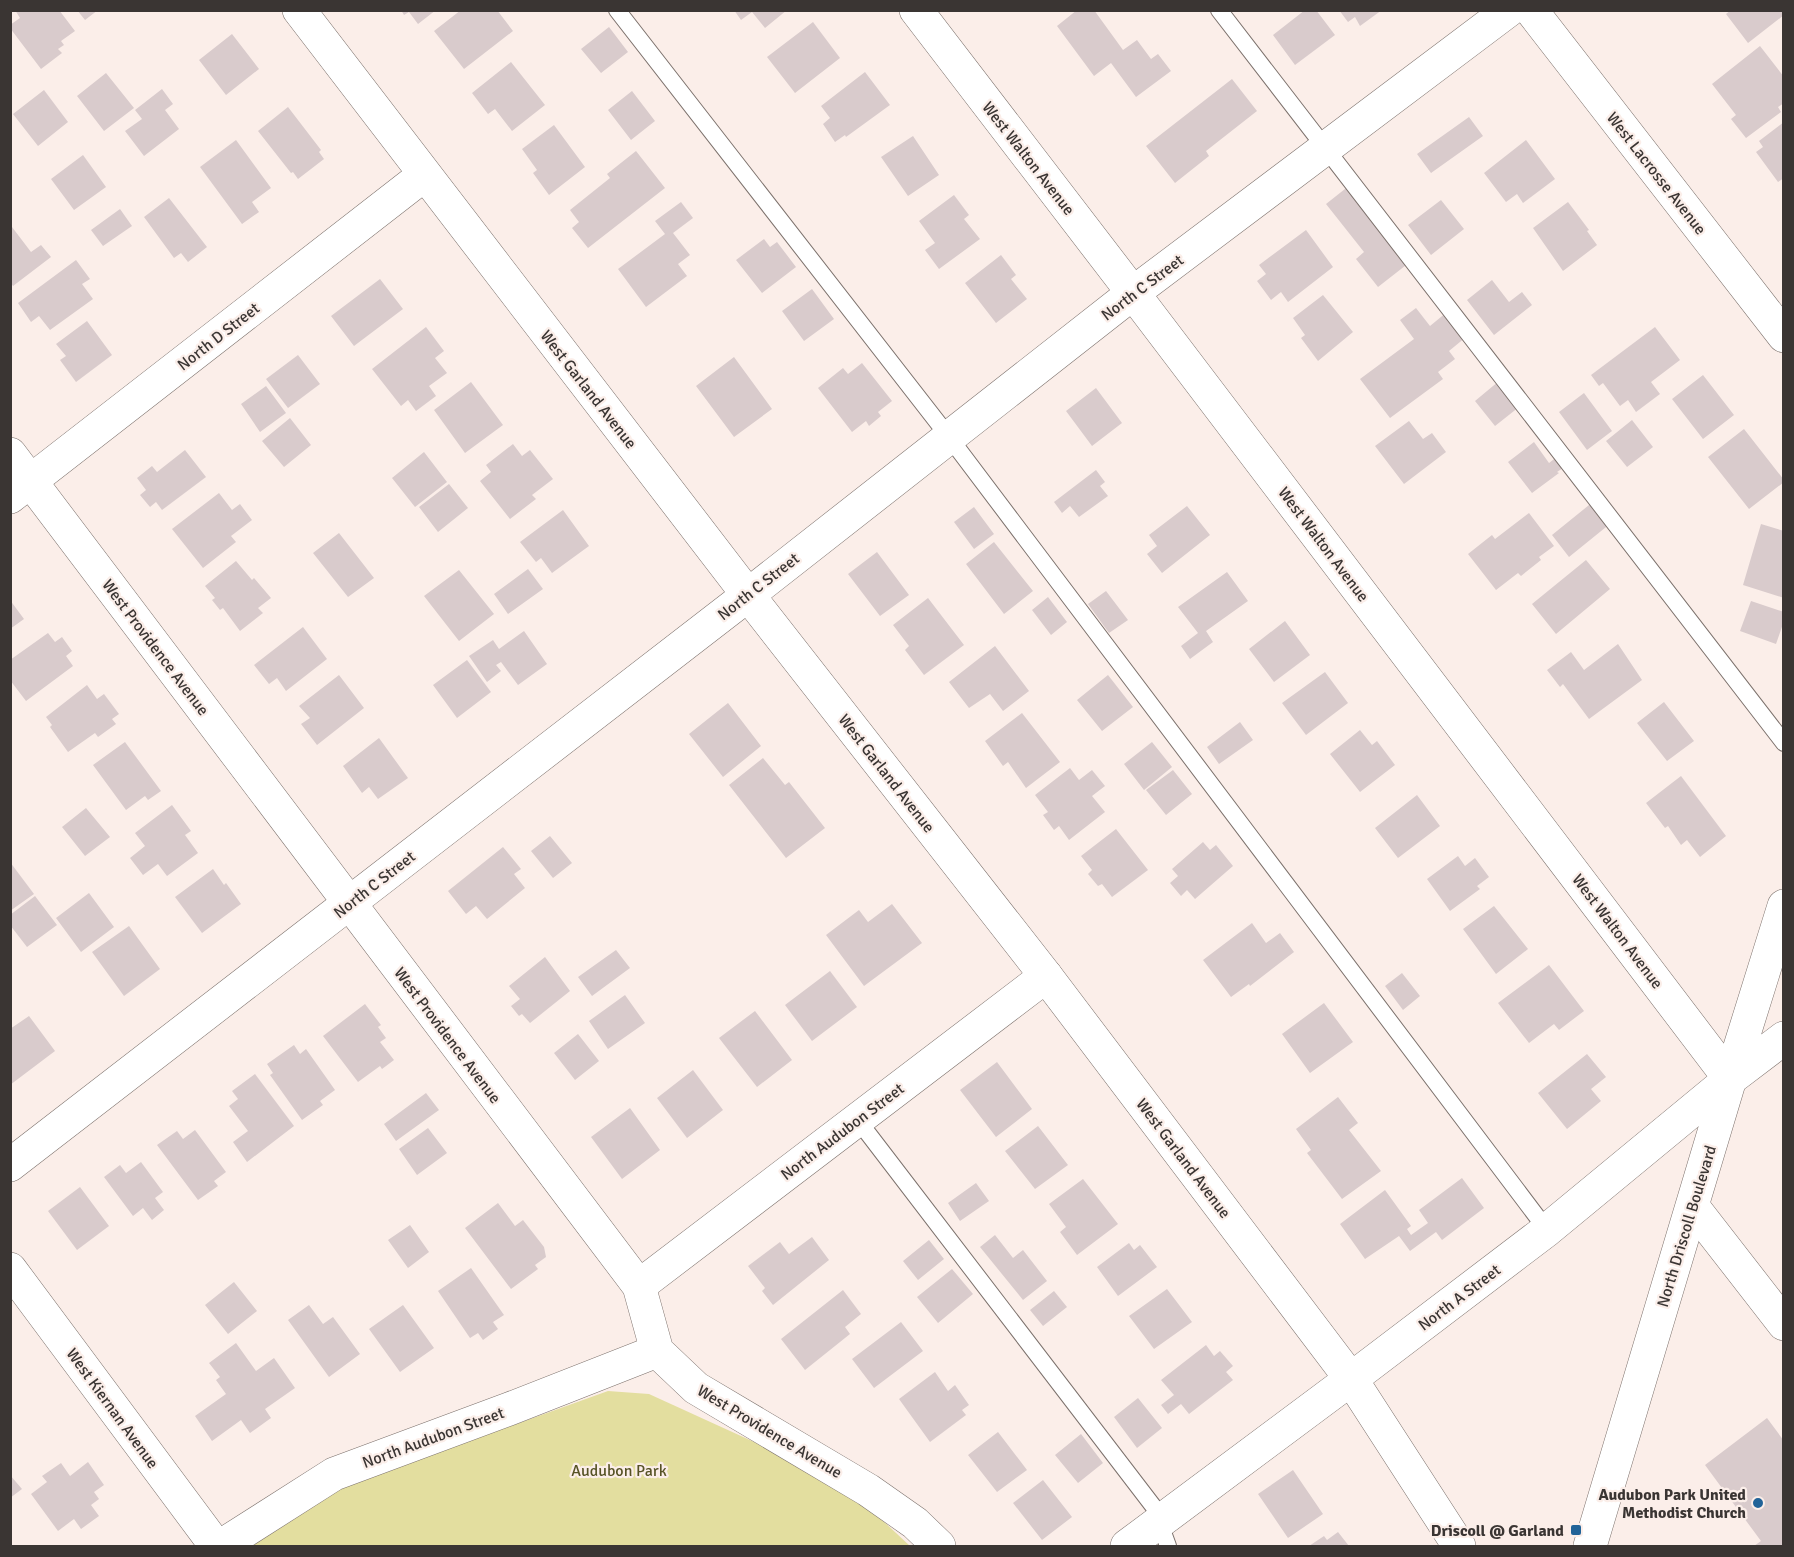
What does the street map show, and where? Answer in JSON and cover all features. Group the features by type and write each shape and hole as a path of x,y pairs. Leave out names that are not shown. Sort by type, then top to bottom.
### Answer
{"street":[{"name":"West Garland Avenue","path":"299,10 748,595 1046,976 1352,1379 1459,1546"},
{"name":"West Walton Avenue","path":"916,10 1730,1079"},
{"name":"North C Street","path":"10,1165 748,595 1133,293 1509,10"},
{"name":"West Lacrosse Avenue","path":"1531,10 1784,336"},
{"name":"North D Street","path":"20,489 424,175"},
{"name":"West Providence Avenue","path":"10,454 20,489 349,903 639,1286 657,1351 696,1388 868,1490 915,1523 939,1546"},
{"name":"North Driscoll Boulevard","path":"1590,1546 1784,906"},
{"name":"North Audubon Street","path":"639,1286 1046,976"},
{"name":"North A Street","path":"1127,1546 1165,1533 1352,1379 1547,1230 1730,1079 1784,1038"},
{"path":"1693,1207 1784,1324"},
{"name":"West Kiernan Avenue","path":"10,1269 216,1546"},
{"name":"North Audubon Street","path":"221,1546 334,1474 657,1351"}],"lane":[{"path":"617,10 949,437 1547,1230"},
{"path":"1219,10 1784,742"},
{"path":"857,1119 1165,1533"}],"green space":[{"name":"Audubon Park","path":"608,1391 649,1394 807,1466 881,1519 910,1546 246,1546 339,1488"}],"building":[{"path":"15,10 59,10 75,31 61,41 64,45 58,49 62,53 41,69 10,28 10,25 20,18"},
{"path":"77,10 98,10 85,20"},
{"path":"401,10 436,10 418,24 409,12 404,15"},
{"path":"461,10 497,10 513,31 464,69 434,31"},
{"path":"734,10 787,10 765,28 752,12 741,20"},
{"path":"1077,10 1094,10 1123,50 1137,40 1151,59 1158,54 1171,71 1136,97 1111,63 1094,76 1057,26"},
{"path":"1305,10 1316,10 1335,35 1295,65 1273,35"},
{"path":"1339,10 1382,10 1360,26 1355,17 1348,22"},
{"path":"1731,10 1784,10 1784,15 1748,43 1726,14"},
{"path":"813,22 840,58 795,93 767,57"},
{"path":"609,27 628,52 601,73 581,49"},
{"path":"232,34 259,69 226,95 199,60"},
{"path":"1760,46 1784,77 1784,103 1778,107 1781,112 1746,138 1731,119 1736,115 1712,84"},
{"path":"511,62 545,105 512,131 495,109 488,114 472,93"},
{"path":"865,72 890,105 846,137 845,135 835,142 823,124 830,118 821,106"},
{"path":"106,73 134,108 104,131 77,96"},
{"path":"1232,79 1257,111 1206,151 1209,156 1175,183 1146,146"},
{"path":"162,89 173,104 165,110 179,129 144,156 125,131 142,119 135,110"},
{"path":"44,90 68,122 38,146 13,114"},
{"path":"632,91 655,121 631,140 608,110"},
{"path":"288,107 321,150 319,152 324,159 298,179 258,131"},
{"path":"1469,117 1483,136 1431,173 1417,154"},
{"path":"1784,122 1784,178 1778,182 1756,152 1763,147 1759,141"},
{"path":"554,125 585,167 549,195 533,173 537,170 522,149"},
{"path":"913,136 939,175 908,196 881,157"},
{"path":"236,140 271,188 252,202 259,212 242,224 200,167"},
{"path":"1526,140 1555,179 1523,203 1517,194 1506,202 1484,173"},
{"path":"636,151 665,188 588,248 572,228 579,222 570,210 610,178 607,174"},
{"path":"83,155 106,187 74,210 51,179"},
{"path":"1350,185 1410,262 1378,287 1356,259 1364,252 1326,204"},
{"path":"954,195 969,215 964,219 980,239 939,269 925,250 935,243 919,221"},
{"path":"169,198 207,247 188,262 181,253 174,258 144,217"},
{"path":"1441,200 1464,229 1431,255 1408,225"},
{"path":"681,202 693,218 673,233 690,255 678,264 687,276 646,307 618,269 665,234 655,221"},
{"path":"1568,202 1597,245 1563,271 1533,228"},
{"path":"120,209 132,226 103,246 91,230"},
{"path":"12,227 31,252 41,245 51,257 13,286 10,282 10,228"},
{"path":"1306,230 1333,267 1288,302 1281,292 1271,300 1257,281 1266,274 1259,265"},
{"path":"764,239 770,247 777,242 796,267 762,293 736,260"},
{"path":"1001,255 1016,275 1011,279 1027,299 996,323 965,283"},
{"path":"76,260 90,279 82,284 93,299 50,330 39,316 31,322 18,303"},
{"path":"380,279 403,309 354,346 331,316"},
{"path":"1492,280 1509,302 1522,292 1532,305 1494,335 1467,300"},
{"path":"812,289 834,319 804,341 782,311"},
{"path":"1323,295 1353,332 1318,361 1301,338 1305,335 1293,318"},
{"path":"1416,308 1430,326 1447,312 1466,337 1449,351 1455,359 1438,372 1443,379 1390,418 1360,379 1414,339 1400,320"},
{"path":"87,321 112,355 76,382 60,360 66,356 56,344"},
{"path":"426,327 444,351 435,358 447,373 429,386 436,396 416,411 408,400 401,406 372,369"},
{"path":"1655,327 1680,360 1651,382 1660,394 1636,412 1628,400 1620,406 1603,383 1599,386 1591,375"},
{"path":"298,355 320,384 288,408 266,379"},
{"path":"734,357 772,409 734,437 696,386"},
{"path":"862,363 892,401 878,412 881,416 869,426 866,421 852,432 818,388 843,368 848,374"},
{"path":"1703,375 1734,415 1703,439 1672,399"},
{"path":"1499,381 1519,407 1495,426 1475,401"},
{"path":"471,382 503,425 465,453 434,410"},
{"path":"266,386 286,413 260,432 241,404"},
{"path":"1096,388 1122,423 1092,446 1066,411"},
{"path":"1584,393 1612,431 1587,450 1559,412"},
{"path":"290,418 311,445 284,467 262,441"},
{"path":"1632,420 1653,447 1627,467 1606,441"},
{"path":"1409,421 1423,439 1432,433 1446,452 1404,484 1375,446"},
{"path":"1744,429 1784,480 1749,509 1708,457"},
{"path":"1534,442 1549,463 1558,456 1566,466 1532,493 1508,462"},
{"path":"513,444 522,456 530,450 553,479 532,495 536,499 510,519 480,481 491,472 486,465"},
{"path":"185,450 206,477 162,510 156,502 150,507 140,495 146,490 137,478 152,466 157,472"},
{"path":"424,452 447,482 415,507 392,478"},
{"path":"1096,470 1105,482 1100,486 1108,496 1079,517 1070,506 1062,513 1054,502"},
{"path":"449,484 468,508 438,532 419,507"},
{"path":"219,493 232,510 240,504 252,520 231,536 236,542 203,568 172,529"},
{"path":"1594,501 1611,523 1569,557 1552,535"},
{"path":"1187,506 1210,535 1162,573 1147,554 1157,546 1149,535"},
{"path":"974,507 994,534 974,549 954,522"},
{"path":"563,510 589,546 552,573 541,558 536,562 520,542"},
{"path":"1529,513 1554,546 1539,557 1541,560 1521,576 1518,573 1496,590 1468,554 1492,535 1495,539"},
{"path":"1761,524 1784,531 1784,598 1743,585"},
{"path":"339,533 374,578 348,597 313,553"},
{"path":"994,542 1033,591 1004,614 966,564"},
{"path":"877,552 909,595 880,616 848,574"},
{"path":"1586,560 1610,589 1556,634 1532,604"},
{"path":"236,561 271,598 258,608 263,613 240,631 223,608 220,610 212,600 215,598 205,586"},
{"path":"528,569 543,589 508,614 494,594"},
{"path":"459,570 494,614 459,641 424,596"},
{"path":"1227,572 1248,601 1206,631 1213,642 1190,659 1181,646 1198,633 1178,607"},
{"path":"1106,591 1128,620 1109,633 1088,604"},
{"path":"1048,597 1067,622 1051,635 1032,610"},
{"path":"928,598 964,645 924,675 905,650 909,646 893,625"},
{"path":"10,600 24,619 10,629"},
{"path":"1751,601 1784,612 1784,621 1776,644 1740,631"},
{"path":"1285,621 1310,655 1274,682 1249,649"},
{"path":"303,627 327,659 286,691 277,678 269,684 254,665"},
{"path":"524,631 547,664 518,685 501,662 496,665 501,671 487,682 469,656 493,640 499,649"},
{"path":"48,633 55,642 62,637 72,651 66,656 73,666 26,701 10,680 10,660"},
{"path":"1618,644 1642,680 1589,719 1563,684 1560,687 1547,670 1571,652 1584,670"},
{"path":"995,646 1029,691 1003,711 990,694 969,708 949,682"},
{"path":"467,660 491,692 457,718 433,685"},
{"path":"1325,672 1348,703 1306,735 1282,703"},
{"path":"339,675 364,708 317,745 301,724 310,718 299,706"},
{"path":"1108,675 1133,707 1102,731 1077,700"},
{"path":"87,685 97,699 104,694 119,714 112,719 116,724 98,737 95,733 68,752 50,727 52,725 46,717"},
{"path":"1664,702 1694,741 1667,761 1637,723"},
{"path":"728,703 761,746 723,777 689,734"},
{"path":"1022,713 1060,762 1026,788 1008,762 1003,766 985,741"},
{"path":"1240,722 1253,740 1219,764 1207,747"},
{"path":"1360,730 1372,745 1377,741 1395,765 1360,792 1330,754"},
{"path":"379,738 408,778 378,799 369,787 362,793 343,766"},
{"path":"125,742 161,791 148,800 145,796 126,810 93,765"},
{"path":"1152,742 1172,767 1144,790 1124,764"},
{"path":"763,758 785,785 789,782 825,828 786,858 729,785"},
{"path":"1070,768 1079,780 1092,770 1105,786 1092,796 1105,812 1069,840 1059,826 1054,830 1043,815 1048,812 1035,795"},
{"path":"1173,770 1192,794 1166,815 1146,790"},
{"path":"1681,776 1726,836 1700,857 1687,840 1681,845 1668,826 1665,828 1646,803"},
{"path":"1417,795 1440,826 1398,858 1375,828"},
{"path":"172,805 191,831 185,835 198,853 167,876 158,864 143,875 130,858 145,846 135,833"},
{"path":"86,808 110,837 85,856 62,827"},
{"path":"1116,829 1148,870 1112,897 1102,884 1098,886 1088,874 1092,870 1081,856"},
{"path":"550,836 572,863 553,878 531,851"},
{"path":"1203,842 1210,850 1216,845 1233,866 1195,899 1187,890 1181,896 1170,883 1178,876 1172,869"},
{"path":"503,847 521,869 514,874 525,888 487,919 476,906 466,914 448,891"},
{"path":"1458,856 1465,866 1475,858 1489,877 1477,886 1480,889 1450,911 1427,879"},
{"path":"10,862 34,894 10,911"},
{"path":"213,869 241,904 202,933 175,897"},
{"path":"89,893 114,927 81,952 56,918"},
{"path":"35,896 57,925 27,947 10,925 10,915"},
{"path":"892,904 922,943 864,986 826,935 859,910 868,922"},
{"path":"1494,906 1528,949 1496,974 1463,929"},
{"path":"1252,923 1266,943 1280,933 1294,952 1250,986 1249,984 1231,997 1203,960"},
{"path":"129,926 160,969 124,996 92,952"},
{"path":"616,950 630,968 592,996 578,977"},
{"path":"545,957 570,991 530,1023 522,1014 519,1016 511,1006 520,999 509,986"},
{"path":"1549,965 1584,1011 1559,1030 1554,1024 1529,1043 1498,1003"},
{"path":"830,971 857,1007 812,1041 785,1005"},
{"path":"1402,973 1420,996 1403,1010 1385,986"},
{"path":"625,995 645,1023 608,1049 589,1021"},
{"path":"1324,1003 1353,1042 1310,1073 1282,1034"},
{"path":"365,1004 381,1025 378,1027 386,1038 380,1042 394,1060 382,1069 380,1066 358,1082 323,1036"},
{"path":"755,1011 792,1060 757,1087 719,1038"},
{"path":"29,1016 55,1051 10,1085 10,1029"},
{"path":"578,1034 599,1061 575,1080 554,1053"},
{"path":"294,1045 300,1054 306,1049 335,1090 320,1101 323,1105 302,1120 270,1075 273,1073 267,1064"},
{"path":"1587,1054 1606,1077 1591,1089 1601,1101 1567,1129 1538,1093"},
{"path":"997,1062 1032,1109 996,1137 960,1090"},
{"path":"693,1070 723,1110 687,1138 657,1098"},
{"path":"255,1074 294,1126 247,1162 233,1142 248,1131 229,1106 238,1099 232,1091"},
{"path":"426,1093 439,1110 396,1141 384,1124"},
{"path":"1338,1097 1358,1123 1349,1130 1381,1171 1342,1199 1307,1153 1311,1150 1296,1129"},
{"path":"630,1108 660,1150 622,1179 591,1137"},
{"path":"1038,1126 1068,1165 1035,1189 1005,1151"},
{"path":"428,1128 447,1153 417,1175 399,1149"},
{"path":"195,1130 226,1172 214,1181 218,1186 198,1200 157,1145 177,1131 183,1139"},
{"path":"141,1162 163,1192 155,1198 164,1210 152,1220 143,1208 133,1216 104,1177 120,1165 126,1173"},
{"path":"1462,1178 1484,1208 1442,1240 1436,1232 1410,1251 1399,1236 1365,1259 1340,1224 1385,1190 1411,1226 1407,1229 1411,1235 1428,1223 1419,1210"},
{"path":"1083,1179 1118,1224 1077,1255 1060,1232 1066,1227 1049,1204"},
{"path":"976,1183 989,1201 960,1221 948,1203"},
{"path":"80,1187 109,1226 77,1250 48,1211"},
{"path":"498,1203 515,1226 523,1220 544,1247 546,1257 535,1265 538,1269 511,1289 465,1228"},
{"path":"410,1225 429,1252 408,1268 388,1240"},
{"path":"995,1235 1013,1258 1023,1250 1047,1281 1023,1300 980,1247"},
{"path":"812,1237 829,1260 773,1305 762,1291 765,1288 748,1266 780,1242 789,1254"},
{"path":"929,1240 944,1259 918,1280 903,1261"},
{"path":"1129,1243 1134,1250 1140,1245 1157,1267 1118,1296 1097,1267"},
{"path":"471,1268 504,1315 493,1322 498,1329 483,1340 478,1333 470,1338 438,1291"},
{"path":"952,1269 973,1294 938,1323 917,1297"},
{"path":"234,1282 257,1311 228,1334 205,1305"},
{"path":"1167,1289 1192,1322 1154,1349 1129,1316"},
{"path":"843,1290 861,1314 845,1327 850,1334 805,1370 781,1339"},
{"path":"1054,1291 1067,1307 1043,1326 1030,1310"},
{"path":"309,1305 323,1324 333,1317 360,1354 329,1377 288,1320"},
{"path":"403,1305 434,1348 400,1372 369,1329"},
{"path":"901,1322 923,1351 874,1388 852,1359"},
{"path":"236,1343 256,1371 274,1358 295,1388 265,1409 271,1418 250,1433 241,1420 212,1441 195,1416 226,1394 216,1380 220,1377 209,1363"},
{"path":"1206,1345 1214,1356 1220,1351 1233,1366 1226,1372 1233,1380 1189,1414 1181,1404 1168,1414 1161,1405 1174,1395 1161,1380"},
{"path":"935,1372 948,1391 955,1385 969,1405 962,1410 966,1415 930,1442 899,1399"},
{"path":"1138,1398 1162,1428 1137,1448 1114,1417"},
{"name":"Audubon Park United Methodist Church","path":"1767,1418 1784,1441 1784,1546 1754,1546 1761,1541 1705,1465"},
{"path":"998,1432 1027,1470 997,1492 968,1455"},
{"path":"1081,1434 1103,1463 1078,1483 1055,1455"},
{"path":"88,1462 104,1485 94,1492 99,1499 91,1505 99,1516 81,1529 74,1519 58,1531 31,1494 47,1482 42,1476 61,1463 70,1476"},
{"path":"1293,1470 1323,1514 1288,1538 1258,1494"},
{"path":"10,1475 22,1489 10,1498"},
{"path":"1043,1480 1072,1517 1042,1540 1013,1503"},
{"path":"1338,1532 1349,1546 1309,1546 1324,1536 1327,1540"}],"place":[{"name":"Audubon Park United Methodist Church","path":"1758,1503"},
{"name":"Driscoll @ Garland","path":"1576,1530"}]}
